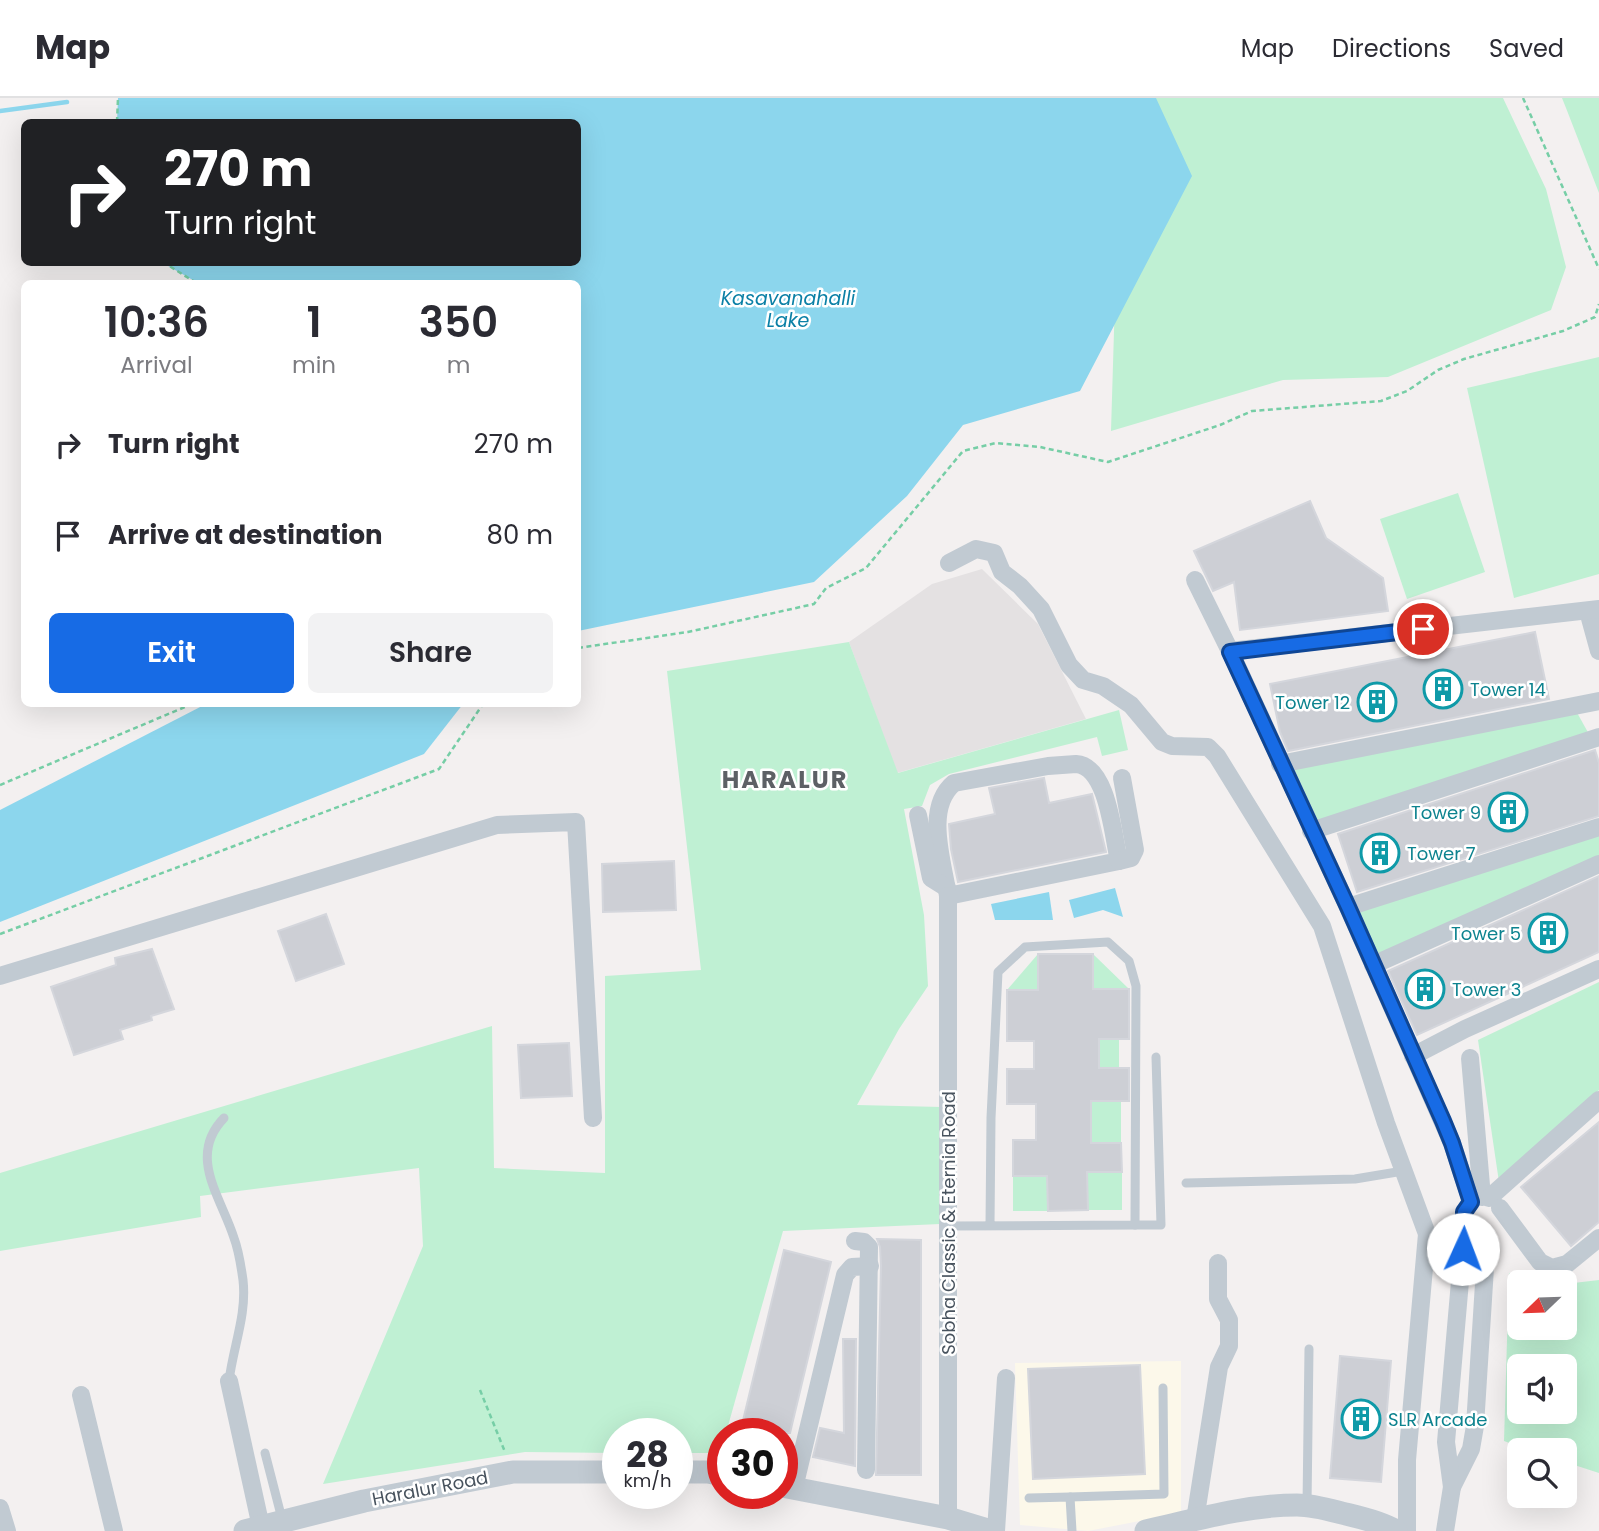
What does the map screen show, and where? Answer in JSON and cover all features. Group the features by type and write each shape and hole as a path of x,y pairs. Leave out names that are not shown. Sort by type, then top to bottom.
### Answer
{"street":[{"path":"949,563 976,548 993,553 1002,572 1020,586 1041,609 1069,664 1083,680 1103,687 1130,705 1162,742 1172,746 1208,747 1217,756 1322,926 1386,1124 1427,1234 1407,1460 1407,1531"},
{"path":"1195,580 1348,907 1452,1143 1500,1225 1493,1234 1487,1236 1476,1235 1465,1224"},
{"path":"1230,652 1594,610 1599,651"},
{"path":"1280,764 1599,701"},
{"path":"1311,831 1599,737"},
{"name":"Sobha Classic & Eternia Road","path":"948,1518 948,892 936,815 947,788 954,783 1048,766 1083,764 1101,783 1119,862"},
{"path":"918,815 931,878 948,892 1119,862 1131,858 1135,850 1122,778"},
{"path":"0,976 497,825 576,822 593,1118"},
{"path":"1348,907 1599,827"},
{"path":"1373,965 1599,864"},
{"path":"1413,1056 1465,1029 1599,969"},
{"path":"1470,1058 1486,1201 1540,1262 1552,1268 1567,1264 1599,1238"},
{"path":"1446,1531 1452,1487 1446,1442 1464,1212 1486,1201 1599,1100"},
{"path":"1452,1487 1471,1449 1475,1426 1487,1236"},
{"path":"855,1241 867,1243 870,1266 866,1471"},
{"path":"1195,1520 1219,1367 1229,1346 1228,1316 1218,1299 1218,1263"},
{"path":"798,1450 845,1275 852,1268 870,1266"},
{"path":"798,1489 948,1518 994,1531 1006,1378"},
{"path":"229,1381 263,1526"},
{"path":"81,1395 114,1531"},
{"name":"Haralur Road","path":"263,1526 364,1500 513,1472 602,1472"},
{"path":"1146,1531 1269,1507 1307,1506 1383,1524 1396,1531"},
{"path":"0,1508 7,1531"}],"lane":[{"path":"990,1225 991,1118 998,972 1025,947 1108,942 1129,961 1136,986 1135,1226"},
{"path":"948,1226 1161,1225 1156,1057"},
{"path":"224,1118 214,1128 207,1145 206,1164 235,1239 243,1282 243,1318 229,1381"},
{"path":"1186,1183 1355,1178 1403,1171"},
{"path":"1307,1506 1308,1349"},
{"path":"1029,1498 1164,1494 1163,1388"},
{"path":"263,1526 265,1453"},
{"path":"1070,1497 1072,1531"}],"path":[{"path":"117,119 118,98"},
{"path":"1523,98 1599,269"},
{"path":"169,266 192,280"},
{"path":"581,648 688,632 814,604 826,588 866,568 964,452 996,443 1029,446 1108,463 1220,425 1252,411 1381,401 1407,391 1438,370 1464,359 1563,331 1595,317 1599,304"},
{"path":"0,785 185,707"},
{"path":"0,934 439,769 480,707"},
{"path":"480,1390 513,1472"}],"shaded area":[{"path":"982,569 1038,624 1086,719 897,773 849,642 932,584"},
{"path":"1181,1361 1181,1513 1088,1531 1020,1525 1015,1363"}],"green space":[{"path":"1121,98 1503,98 1546,189 1566,267 1551,310 1388,377 1283,380 1111,431"},
{"path":"1562,98 1599,98 1599,193 1566,108"},
{"path":"1599,357 1599,574 1514,598 1467,388"},
{"path":"1458,493 1485,572 1407,599 1380,519"},
{"path":"849,642 898,773 1119,710 1128,750 1102,756 1097,737 949,774 930,785 922,806 904,809 924,915 928,986 899,1029 857,1105 942,1107 940,1224 783,1231 730,1418 707,1418 707,1453 693,1453 693,1418 602,1418 602,1453 525,1452 323,1484 423,1246 419,1168 200,1196 201,1217 0,1251 0,1173 492,1026 494,1168 605,1173 605,976 701,970 667,671"},
{"path":"1575,709 1590,736 1315,828 1288,768"},
{"path":"1599,830 1599,861 1376,961 1353,908"},
{"path":"1038,954 1038,990 1007,990"},
{"path":"1093,954 1129,989 1093,989"},
{"path":"1599,982 1599,1090 1499,1182 1478,1040"},
{"path":"1099,1039 1119,1039 1119,1068 1099,1068"},
{"path":"1121,1100 1121,1143 1091,1143 1091,1101"},
{"path":"1087,1172 1122,1172 1122,1210 1088,1210"},
{"path":"1013,1176 1048,1176 1048,1211 1013,1211"},
{"path":"1599,1280 1599,1473 1577,1466 1577,1438 1507,1438 1507,1442 1504,1441 1507,1340 1577,1340 1577,1283"}],"water":[{"name":"Kasavanahalli Lake","path":"118,98 1156,98 1192,176 1080,391 963,425 907,496 814,582 581,630 581,280 193,280 168,266 581,266 581,119 117,119"},
{"path":"200,707 461,707 424,754 0,922 0,810"},
{"path":"1115,888 1123,917 1103,910 1074,918 1069,900"},
{"path":"1049,892 1053,920 995,920 991,904"}],"building":[{"path":"1310,501 1326,538 1383,578 1388,611 1240,630 1234,582 1213,591 1194,551"},
{"path":"1535,632 1549,699 1288,751 1280,732 1270,684"},
{"path":"1595,750 1599,763 1599,816 1357,892 1338,834"},
{"path":"1044,778 1049,803 1092,794 1106,852 958,882 949,824 995,814 989,788"},
{"path":"674,861 676,910 603,912 602,864"},
{"path":"1599,876 1599,952 1417,1035 1388,971"},
{"path":"326,914 344,964 296,981 278,931"},
{"path":"152,949 174,1009 151,1016 152,1020 120,1030 123,1039 74,1055 51,987 116,965 115,958"},
{"path":"1038,954 1093,954 1093,989 1129,989 1129,1039 1099,1039 1099,1068 1129,1068 1129,1101 1091,1101 1091,1143 1121,1143 1122,1172 1087,1172 1088,1210 1048,1211 1047,1176 1013,1176 1013,1140 1036,1140 1036,1104 1007,1104 1007,1069 1034,1069 1034,1041 1007,1041 1007,990 1038,990"},
{"path":"569,1043 572,1096 521,1098 518,1045"},
{"path":"1599,1122 1599,1222 1571,1246 1521,1187"},
{"path":"877,1239 921,1240 921,1475 876,1475 881,1266"},
{"path":"784,1250 831,1262 794,1418 744,1418"},
{"path":"843,1339 856,1339 855,1466 813,1457 820,1428 844,1433"},
{"name":"SLR Arcade","path":"1340,1356 1391,1361 1381,1482 1330,1478"},
{"path":"1140,1365 1145,1474 1033,1479 1028,1369"}],"waterway":[{"path":"0,111 67,102"}],"place":[{"name":"Tower 14","path":"1443,689"},
{"name":"Tower 12","path":"1377,702"},
{"name":"Tower 9","path":"1508,812"},
{"name":"Tower 7","path":"1380,853"},
{"name":"Tower 5","path":"1548,933"},
{"name":"Tower 3","path":"1425,989"},
{"name":"SLR Arcade","path":"1361,1419"}],"district":[{"name":"HARALUR","path":"785,779"}],"route":[{"path":"1423,629 1230,652 1348,907 1452,1143 1471,1202 1464,1212 1463,1249"}]}
